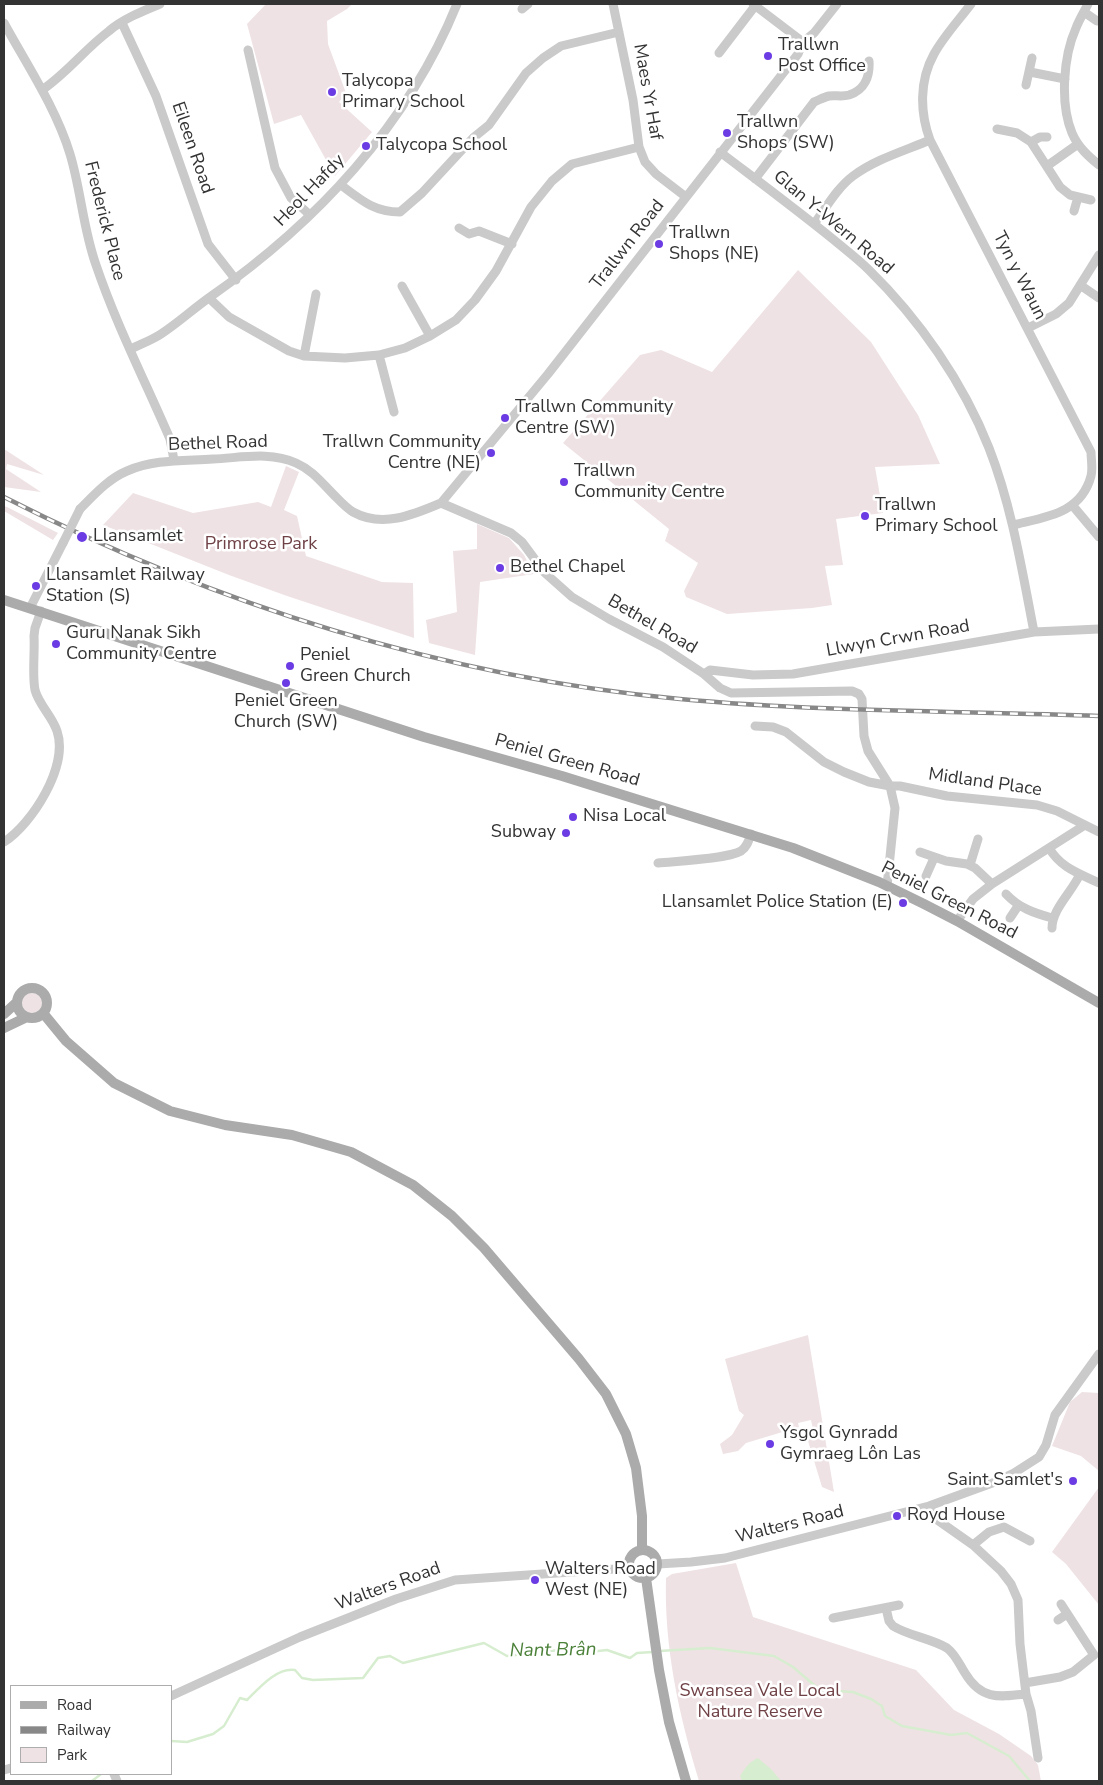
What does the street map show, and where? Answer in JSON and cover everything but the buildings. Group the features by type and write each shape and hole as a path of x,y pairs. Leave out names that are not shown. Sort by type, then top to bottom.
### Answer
{"main road":[{"name":"Peniel Green Road","path":"4,600 415,734 562,776 751,834 820,858 887,886 957,921 1099,1003"},
{"path":"4,1014 16,1003 23,990 28,988 37,989 47,999 43,1013 34,1018 20,1013 16,1003"},
{"path":"43,1013 66,1041 114,1083 170,1111 225,1125 292,1135 351,1152 413,1185 452,1216 496,1262 579,1359 606,1394 626,1434 636,1468 642,1516 642,1550"},
{"path":"4,1028 27,1017"},
{"path":"642,1550 653,1554 658,1564 654,1573 646,1578 636,1576 630,1568 631,1558 642,1550"},
{"path":"646,1578 659,1670 669,1722 686,1781"}],"street":[{"path":"42,90 58,79 91,45 110,29 122,23 140,8 160,4"},
{"name":"Heol Hafdy","path":"131,349 161,334 236,280 283,241 341,184 386,131 427,67 457,4"},
{"name":"Maes Yr Haf","path":"613,4 633,100 639,147 645,162 656,174 686,197"},
{"name":"Trallwn Road","path":"441,503 548,374 798,54 803,42 814,33 837,4"},
{"name":"Tyn y Waun","path":"971,4 933,55 923,89 922,106 925,125 930,140 1090,452 1091,475 1082,495 1073,506"},
{"path":"719,53 754,5 803,42"},
{"path":"1096,23 1086,8 1075,28 1065,78 1067,116 1072,134 1087,155 1099,165"},
{"name":"Frederick Place","path":"4,23 42,90 62,131 70,153 95,262 110,306 170,439 174,460"},
{"name":"Eileen Road","path":"122,23 156,96 208,244 236,280"},
{"path":"341,184 371,207 386,212 400,212 422,193 473,138 489,125 526,73 543,58 561,46 619,32"},
{"path":"248,50 275,168 291,198 310,215"},
{"path":"1026,85 1032,58"},
{"path":"755,179 814,102 828,96 848,95 856,91 868,80 870,73 869,61"},
{"path":"1030,72 1065,78"},
{"path":"997,129 1016,133 1031,142 1060,188 1070,194 1091,200"},
{"path":"1031,142 1040,136 1047,137"},
{"path":"814,224 840,189 852,177 875,162 930,140"},
{"path":"1047,166 1078,144"},
{"path":"209,298 229,317 289,352 304,356 345,358 380,355 405,348 430,336 456,320 475,300 496,271 531,207 552,181 572,164 639,147"},
{"name":"Glan Y-Wern Road","path":"720,152 868,268 908,311 938,352 965,400 988,448 1012,525 1034,632"},
{"path":"1074,211 1078,197"},
{"path":"459,228 469,234 479,231 512,244"},
{"path":"1028,328 1056,314 1069,303 1099,255"},
{"path":"1080,285 1099,298"},
{"path":"402,286 430,336"},
{"path":"304,356 316,294"},
{"path":"380,355 394,412"},
{"name":"Bethel Road","path":"30,608 80,509 103,486 126,471 174,460 254,456 286,459 297,463 317,476 353,512 375,518 400,518 441,503 511,533 522,542 545,573 572,597 663,647 704,674 720,688 731,693 852,691 859,694 862,699 864,736 868,751 890,786"},
{"path":"1012,525 1053,515 1073,506 1099,537"},
{"path":"4,842 17,831 44,797 55,774 60,752 57,730 35,690 34,636 41,611"},
{"name":"Llwyn Crwn Road","path":"704,674 710,670 753,675 792,674 1034,632 1099,629"},
{"path":"792,674 795,692"},
{"name":"Midland Place","path":"755,726 773,727 786,732 824,762 869,782 976,800 1037,805 1057,811 1099,832"},
{"path":"887,886 894,808 890,786"},
{"path":"957,921 973,899 992,884 1085,825"},
{"path":"658,862 716,857 740,852 748,844 751,834"},
{"path":"970,865 978,839"},
{"path":"1049,848 1055,858 1064,865 1099,883"},
{"path":"920,852 934,858 970,865 992,884"},
{"path":"926,876 934,858"},
{"path":"1052,928 1052,918 1080,874"},
{"path":"1006,894 1026,911 1052,918"},
{"path":"1010,918 1018,906"},
{"name":"Walters Road","path":"658,1564 725,1558 929,1506 995,1482 1039,1457 1046,1445 1055,1415 1099,1354"},
{"path":"929,1506 936,1519 973,1545 1001,1571 1011,1584 1018,1600 1020,1644 1026,1694 1031,1711 1038,1758"},
{"path":"973,1545 989,1532 1004,1527 1030,1541"},
{"name":"Walters Road","path":"172,1696 300,1637 396,1599 455,1580 630,1568"},
{"path":"1025,1683 1060,1677 1073,1672 1094,1655 1061,1604"},
{"path":"833,1618 899,1605"},
{"path":"886,1608 889,1621 893,1626 948,1649 959,1660 964,1672 973,1685 986,1693 1000,1697 1026,1694"},
{"path":"1058,1620 1067,1614"}],"green space":[{"name":"Talycopa Primary School","path":"266,4 352,4 327,21 328,44 346,93 339,102 372,132 335,176 301,115 274,124 247,24"},
{"path":"798,270 871,342 918,415 940,464 875,467 883,513 836,519 843,565 825,566 832,605 727,614 686,597 684,591 698,563 665,541 669,529 563,443 640,355 661,350 712,372"},
{"path":"4,449 44,475 7,464 6,469 41,492 4,487"},
{"name":"Primrose Park","path":"286,466 299,472 284,510 297,516 306,556 382,582 413,583 414,638 229,575 103,525 133,493 193,513 258,502 271,507"},
{"path":"4,506 58,533 53,540 4,511"},
{"path":"477,524 509,538 524,555 534,574 480,582 475,655 429,643 426,620 457,612 453,551 477,549"},
{"path":"32,993 39,996 42,1003 39,1010 32,1013 25,1010 22,1003 25,996"},
{"path":"808,1335 834,1492 822,1487 805,1431 813,1429 811,1420 798,1423 799,1427 746,1443 738,1451 723,1454 720,1444 732,1435 744,1415 739,1411 725,1359"},
{"path":"1082,1392 1099,1393 1099,1471 1081,1456 1052,1446 1070,1402"},
{"path":"1099,1487 1099,1605 1066,1564 1052,1552"},
{"name":"Swansea Vale Local Nature Reserve","path":"736,1563 753,1617 916,1670 954,1710 999,1734 1031,1756 1038,1765 1041,1781 699,1781 674,1681 670,1656 666,1578 672,1574"}],"shaded area":[{"path":"758,1758 781,1781 742,1781 740,1776 744,1770"}],"waterway":[{"name":"Nant Brân","path":"172,1741 187,1742 213,1734 224,1726 240,1698 247,1700 269,1679 288,1670 295,1670 302,1678 313,1680 363,1678 378,1658 390,1656 403,1663 484,1643 507,1656 559,1650 580,1653 607,1650 630,1658 637,1653 653,1652"},
{"name":"Nant Brân","path":"659,1651 710,1648 774,1656 793,1667 820,1690 853,1692 871,1699 882,1706 885,1716 902,1726 951,1735 967,1733 1009,1756 1030,1781"},
{"name":"Nant Brân","path":"92,1781 100,1775"}],"railway":[{"path":"4,497 165,571 248,602 332,630 418,654 504,673 592,688 680,699 732,703 837,709 1099,716"}],"place":[{"name":"Trallwn Post Office","path":"768,56"},
{"name":"Talycopa Primary School","path":"332,92"},
{"name":"Trallwn Shops (SW)","path":"727,133"},
{"name":"Talycopa School","path":"366,146"},
{"name":"Trallwn Shops (NE)","path":"659,244"},
{"name":"Trallwn Community Centre (SW)","path":"505,418"},
{"name":"Trallwn Community Centre (NE)","path":"491,453"},
{"name":"Trallwn Community Centre","path":"564,482"},
{"name":"Trallwn Primary School","path":"865,516"},
{"name":"Llansamlet","path":"82,537"},
{"name":"Bethel Chapel","path":"500,568"},
{"name":"Llansamlet Railway Station (S)","path":"36,586"},
{"name":"Guru Nanak Sikh Community Centre","path":"56,644"},
{"name":"Peniel Green Church","path":"290,666"},
{"name":"Peniel Green Church (SW)","path":"286,683"},
{"name":"Nisa Local","path":"573,817"},
{"name":"Subway","path":"566,833"},
{"name":"Llansamlet Police Station (E)","path":"903,903"},
{"name":"Ysgol Gynradd Gymraeg Lôn Las","path":"770,1444"},
{"name":"Saint Samlet's","path":"1073,1481"},
{"name":"Royd House","path":"897,1516"},
{"name":"Walters Road West (NE)","path":"535,1580"}]}
